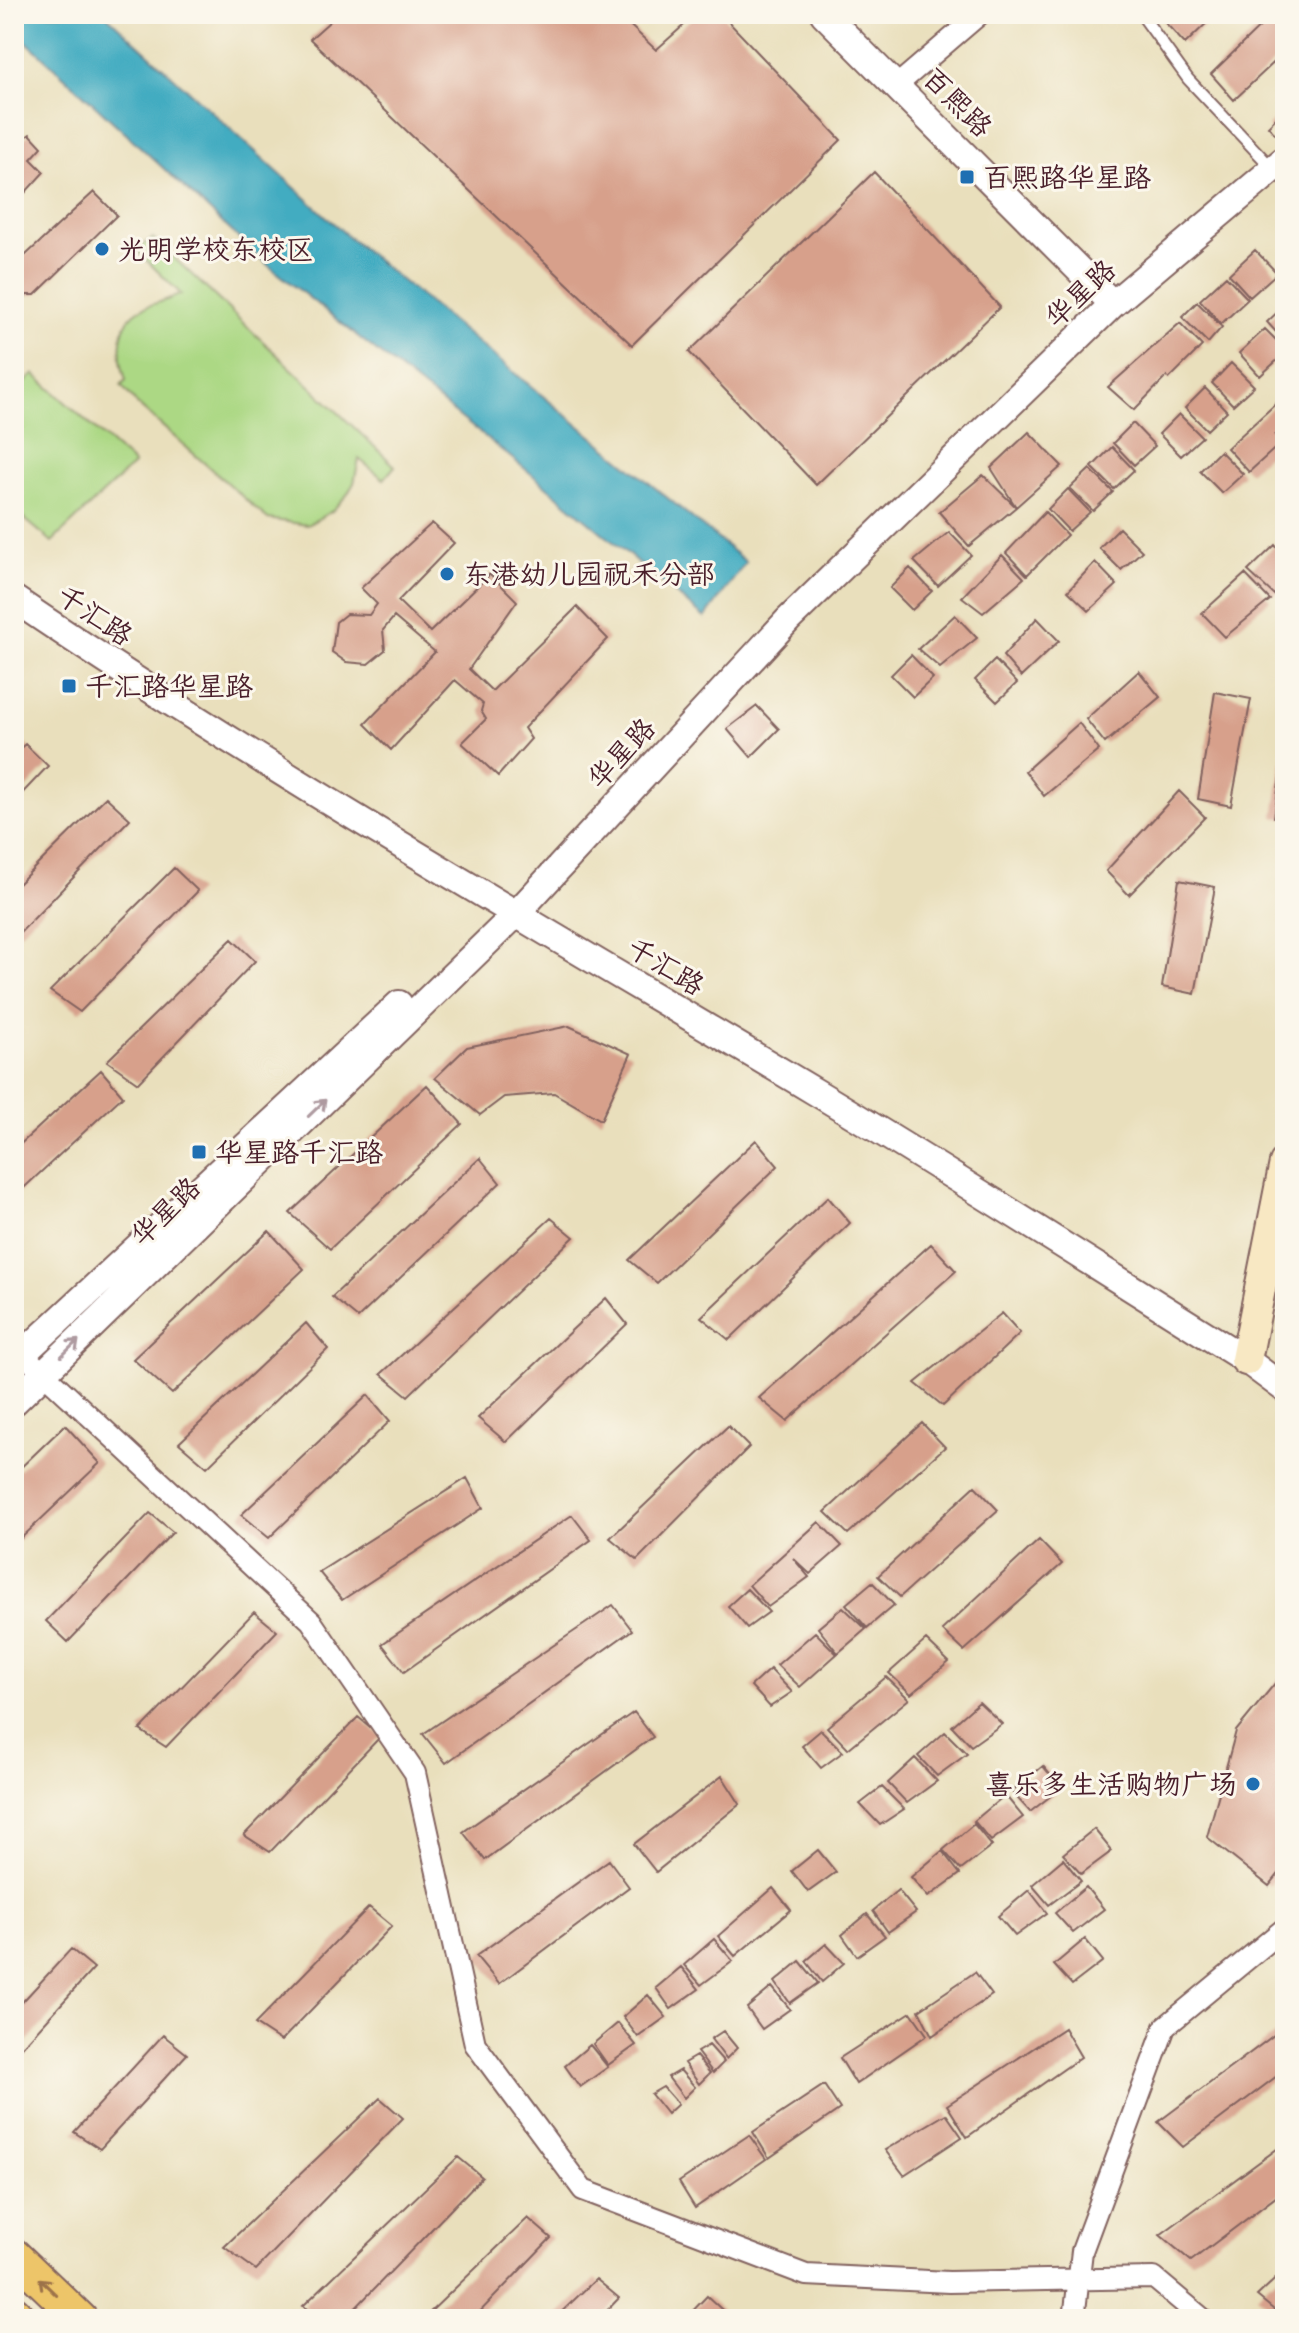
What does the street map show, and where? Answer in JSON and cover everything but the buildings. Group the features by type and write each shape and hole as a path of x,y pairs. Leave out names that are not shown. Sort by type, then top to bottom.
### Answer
{"main road":[{"path":"1246,1360 1285,1163"},
{"path":"14,2255 81,2319"},
{"path":"14,2313 20,2319"}],"street":[{"name":"百熙路","path":"824,14 1113,304"},
{"path":"896,86 980,14"},
{"name":"华星路","path":"14,1402 516,914 788,620 1113,304 1279,164"},
{"name":"千汇路","path":"14,599 188,714 816,1093 1246,1360 1285,1389"},
{"path":"516,914 456,950 17,1354 311,1621 415,1773 475,2044 583,2190 806,2275 949,2282 1154,2278 1203,2319"},
{"path":"1074,2319 1082,2251 1165,2027 1285,1928"}],"lane":[{"path":"1141,14 1188,79 1279,164"}],"green space":[{"path":"153,238 395,466 384,479 359,459 354,483 332,511 307,525 268,519 137,404 121,385 126,380 121,361 121,342 126,324 139,310 181,294 136,250"},
{"path":"34,374 134,464 52,542 14,510 14,393"}],"water":[{"path":"14,14 105,14 353,241 746,562 705,618 523,467 269,266 14,30"}],"place":[{"name":"百熙路华星路","path":"967,177"},
{"name":"光明学校东校区","path":"102,249"},
{"name":"东港幼儿园祝禾分部","path":"447,574"},
{"name":"千汇路华星路","path":"69,686"},
{"name":"华星路千汇路","path":"199,1152"},
{"name":"喜乐多生活购物广场","path":"1253,1784"}]}
